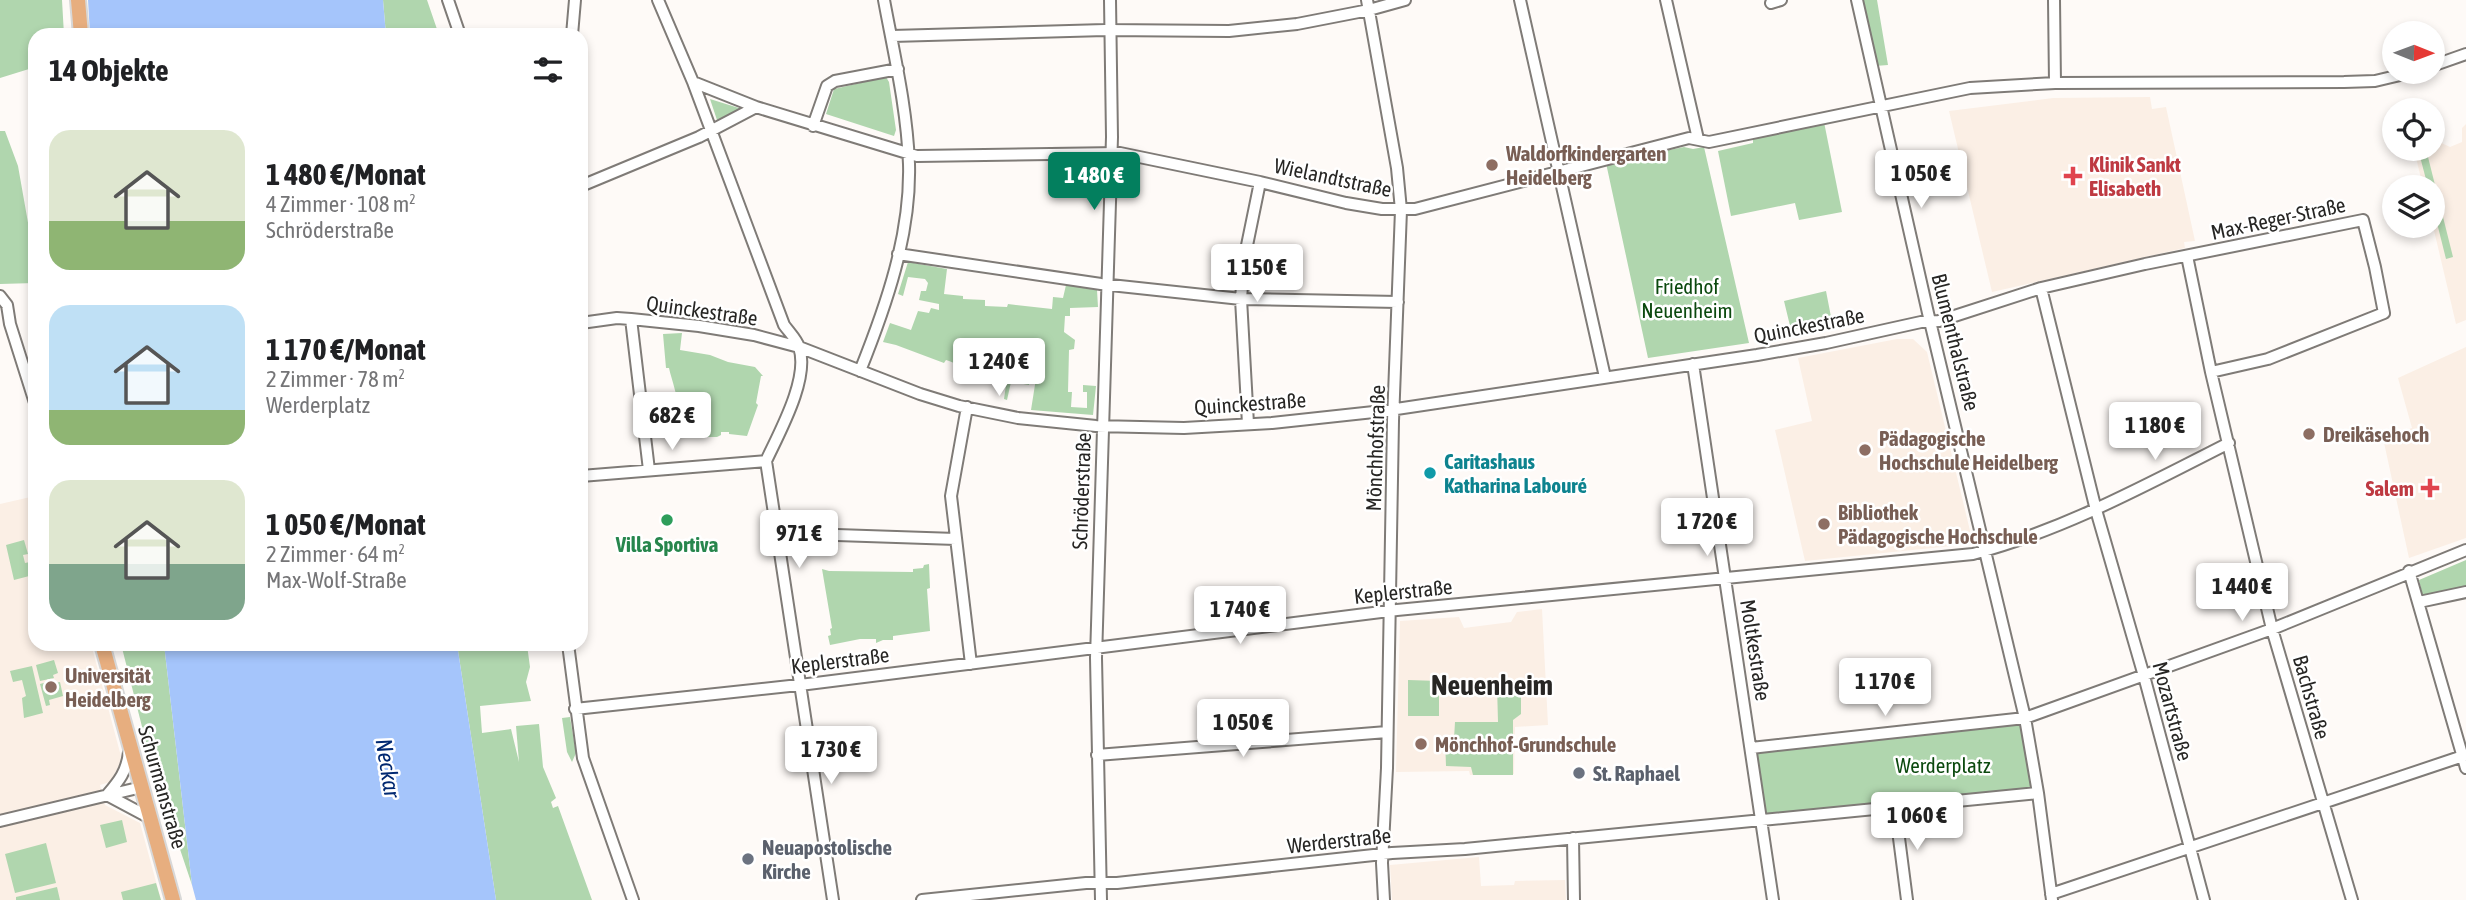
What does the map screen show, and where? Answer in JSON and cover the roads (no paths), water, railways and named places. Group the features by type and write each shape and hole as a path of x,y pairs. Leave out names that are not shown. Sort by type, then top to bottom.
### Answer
{"main road":[{"path":"78,0 80,28"},
{"name":"Schurmanstraße","path":"104,651 173,900"}],"street":[{"path":"448,0 458,28"},
{"path":"573,28 575,0"},
{"path":"658,0 693,82 784,325 799,347 800,370 795,399 766,461 833,900"},
{"path":"860,371 885,308 898,254 908,190 906,122 884,0"},
{"name":"Schröderstraße","path":"1101,900 1092,648 1111,152 1110,0"},
{"path":"892,36 1111,30 1229,31 1297,24 1368,5 1405,0"},
{"path":"1521,0 1605,377"},
{"path":"1667,0 1698,139"},
{"name":"Blumenthalstraße","path":"1857,0 1930,322 2025,718 2051,897"},
{"path":"2054,0 2055,83"},
{"name":"Mönchhofstraße","path":"1368,5 1397,168 1401,210 1384,612 1387,732 1382,854 1384,900"},
{"path":"2445,61 2466,54"},
{"path":"813,126 827,86 835,81 898,69"},
{"name":"Wielandtstraße","path":"693,82 813,126 917,156 1111,152 1260,182 1346,203 1401,210 1415,209 1689,138 1704,142 1713,141 1970,88 2055,83 2344,82 2382,79"},
{"path":"588,183 710,131 756,107"},
{"path":"1248,424 1241,299 1244,260 1260,182"},
{"name":"Max-Reger-Straße","path":"1930,322 2041,288 2363,219 2384,313 2268,359 2211,372"},
{"path":"898,254 1107,285 1241,299 1398,302"},
{"name":"Bachstraße","path":"2187,256 2211,372 2272,629 2351,900"},
{"name":"Mozartstraße","path":"2041,288 2096,510 2204,900"},
{"path":"0,296 7,305 10,324 28,381"},
{"path":"0,316 10,324"},
{"path":"631,319 649,470"},
{"name":"Quinckestraße","path":"588,322 631,319 754,335 799,347 920,394 1018,418 1102,426 1184,428 1394,408 1812,345 1930,322"},
{"name":"Moltkestraße","path":"1693,363 1721,579 1751,748 1773,900"},
{"path":"967,407 951,496 971,664"},
{"name":"Keplerstraße","path":"575,709 800,685 1384,612 1973,554 2096,510 2229,443"},
{"path":"588,475 766,461"},
{"path":"777,533 956,539"},
{"path":"1751,748 2025,718 2272,629 2466,550"},
{"path":"2409,571 2466,768"},
{"path":"2419,602 2466,592"},
{"path":"569,651 583,758 633,900"},
{"path":"1097,755 1387,732"},
{"path":"107,795 124,775 130,744"},
{"path":"2051,897 2464,755"},
{"path":"0,821 142,787"},
{"path":"1760,820 2038,793"},
{"path":"107,795 152,819"},
{"path":"1895,807 1907,900"},
{"name":"Werderstraße","path":"922,900 1760,820"},
{"path":"1573,838 1574,900"}],"water":[{"path":"88,0 383,0 385,28 90,28"},
{"name":"Neckar","path":"165,651 458,651 496,900 196,900 192,885"}],"place":[{"name":"Waldorfkindergarten Heidelberg","path":"1492,165"},
{"name":"Klinik Sankt Elisabeth","path":"2073,176"},
{"name":"Dreikäsehoch","path":"2309,434"},
{"name":"Pädagogische Hochschule Heidelberg","path":"1865,450"},
{"name":"Caritashaus Katharina Labouré","path":"1430,473"},
{"name":"Salem","path":"2430,488"},
{"name":"Villa Sportiva","path":"667,520"},
{"name":"Bibliothek Pädagogische Hochschule","path":"1824,524"},
{"name":"Universität Heidelberg","path":"51,687"},
{"name":"Mönchhof-Grundschule","path":"1421,744"},
{"name":"St. Raphael","path":"1579,773"},
{"name":"Neuapostolische Kirche","path":"748,859"}],"district":[{"name":"Neuenheim","path":"1492,685"}],"park label":[{"name":"Friedhof Neuenheim","path":"1687,298"},
{"name":"Werderplatz","path":"1943,765"}]}
